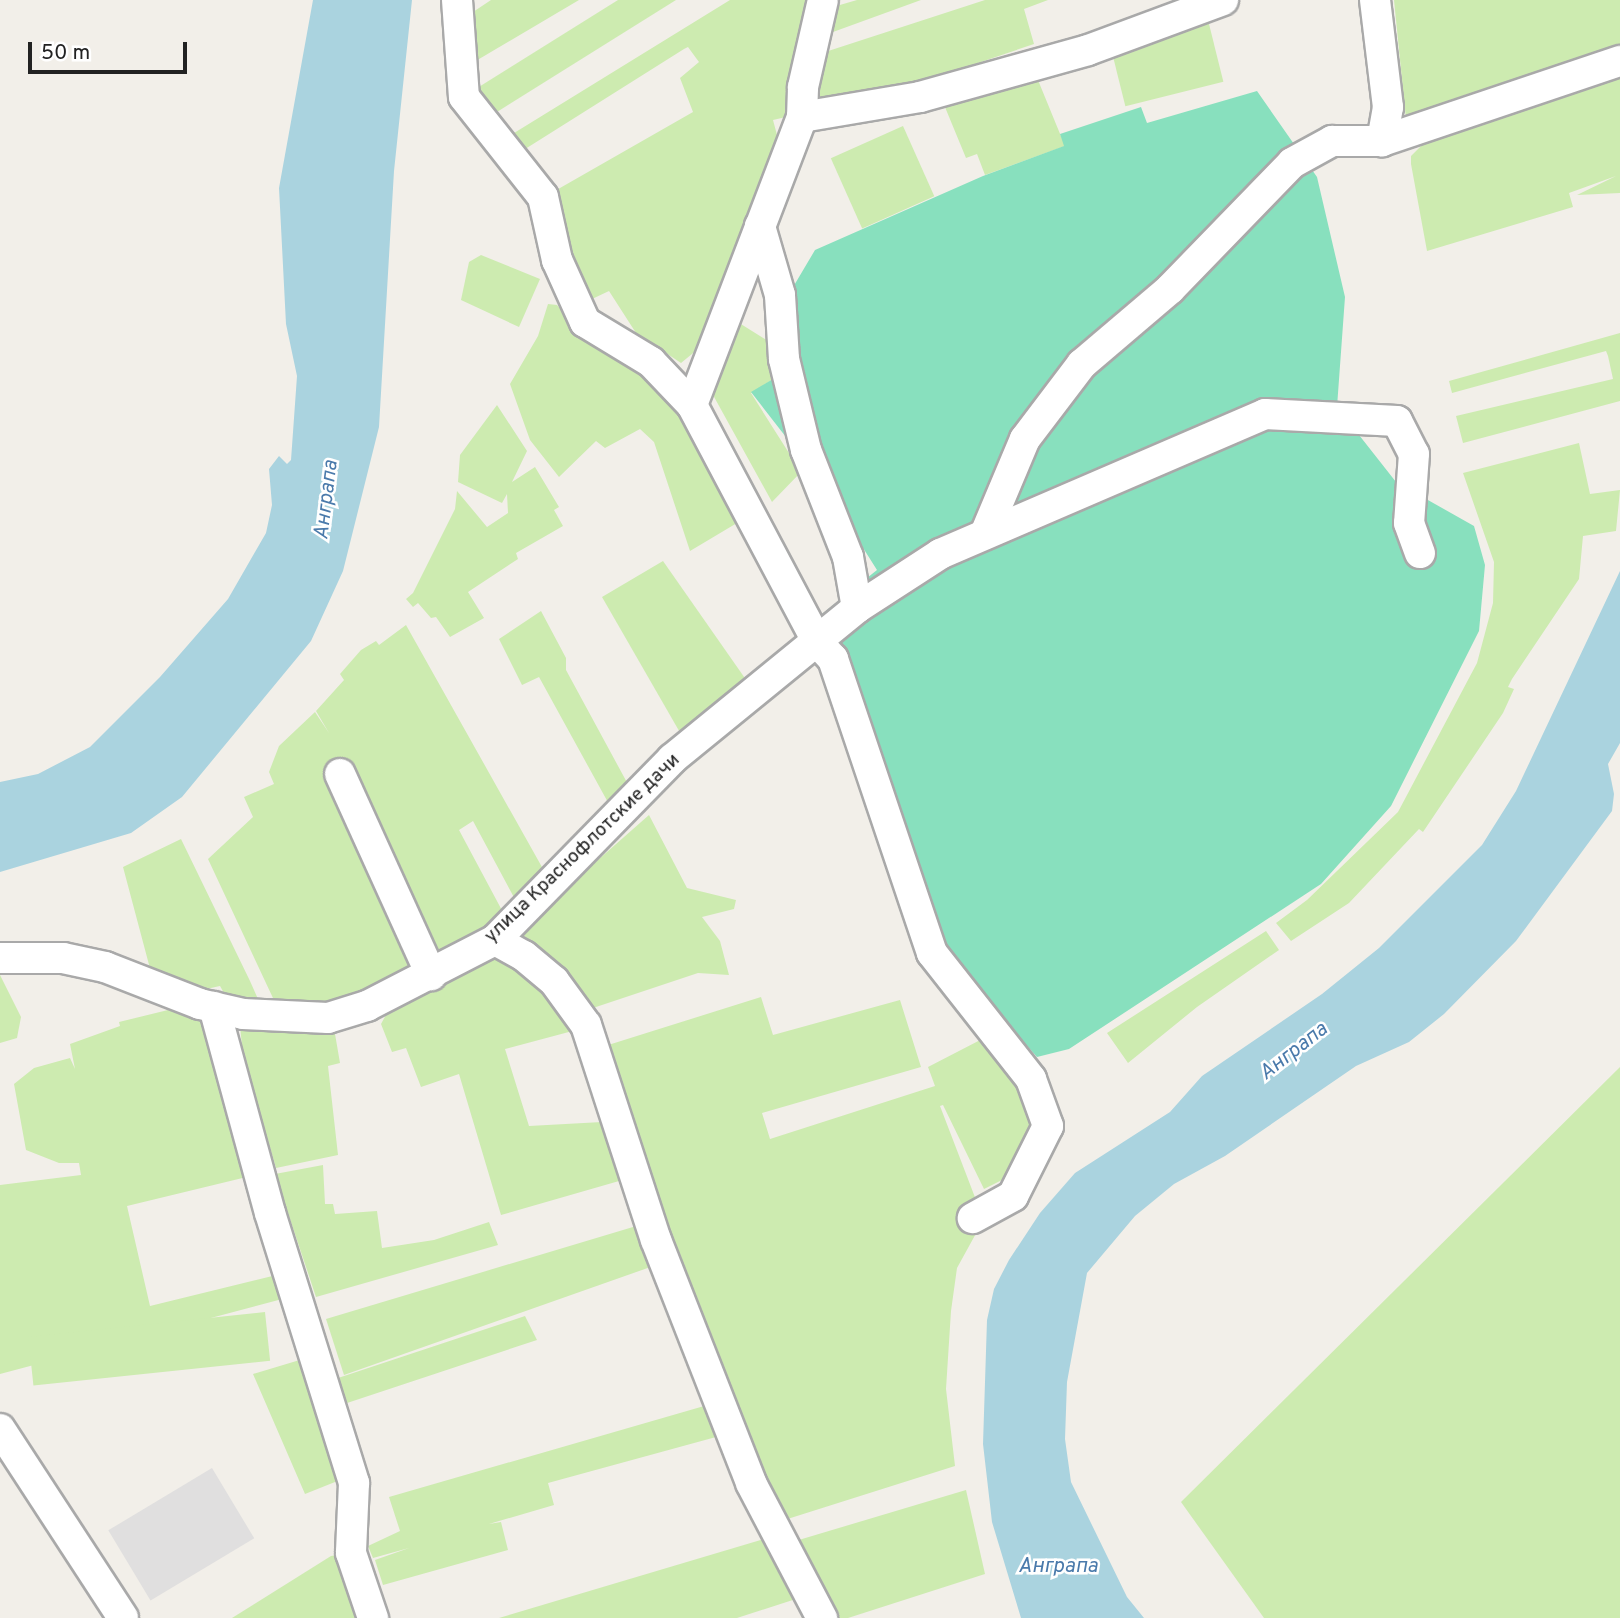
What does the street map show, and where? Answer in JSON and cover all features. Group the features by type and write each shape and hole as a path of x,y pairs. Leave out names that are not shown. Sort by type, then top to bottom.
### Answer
{"street":[{"path":"457,0 464,97 543,197 556,260 585,322 651,362 692,405 818,643 834,659 932,953 1031,1079 1048,1126 1013,1196 973,1219"},
{"path":"692,405 802,117 803,86 823,0"},
{"path":"802,117 920,97 1087,50 1223,0"},
{"path":"1375,0 1388,107 1382,141"},
{"path":"985,534 1025,439 1082,364 1170,289 1292,163 1332,141 1382,141 1620,61"},
{"path":"760,226 780,295 784,359 806,450 848,557 857,608"},
{"name":"улица Краснофлотские дачи","path":"0,958 63,958 105,967 214,1007 279,1018 328,1018 367,1006 495,940 672,759 818,643 857,608 940,554 1265,414 1398,421 1414,454 1409,523 1420,553"},
{"path":"340,774 431,975"},
{"path":"495,940 524,956 554,981 586,1025 656,1240 751,1483 822,1618"},
{"path":"214,1007 270,1213 354,1483 351,1553 373,1618"},
{"path":"0,1429 123,1618"}],"shaded area":[{"path":"212,1468 254,1538 151,1601 108,1530"}],"green space":[{"path":"491,0 579,0 474,62 473,12"},
{"path":"618,0 676,0 489,117 474,90"},
{"path":"730,0 817,0 805,57 792,64 798,75 799,114 773,120 777,135 792,131 698,349 681,363 636,333 609,291 592,299 575,280 562,213 553,192 693,112 680,78 699,62 688,47 522,151 506,138"},
{"path":"857,0 921,0 822,36 833,7"},
{"path":"985,0 1048,0 1024,9 1034,44 874,98 817,110 819,54"},
{"path":"1394,0 1620,0 1620,57 1407,129"},
{"path":"1205,8 1223,82 1125,106 1107,32"},
{"path":"1031,63 1065,146 985,175 977,154 966,158 940,95"},
{"path":"1620,73 1620,193 1577,195 1616,176 1569,193 1573,207 1427,251 1411,164 1411,156 1425,142"},
{"path":"1257,91 1317,177 1345,297 1337,407 1396,482 1474,526 1485,565 1479,631 1391,806 1321,884 1069,1049 1037,1057 968,980 939,937 817,618 877,570 824,486 751,392 773,379 773,321 815,250 983,176 1064,146 1060,134 1141,107 1147,123"},
{"path":"903,126 934,196 862,228 831,158"},
{"path":"481,255 540,279 519,327 461,300 469,262"},
{"path":"548,304 557,305 581,331 677,387 739,495 725,503 737,523 690,551 654,442 640,429 605,448 596,441 559,477 530,440 510,384 538,336"},
{"path":"736,321 773,344 773,379 751,393 801,472 772,502 713,395"},
{"path":"1620,333 1620,401 1463,443 1456,416 1613,379 1608,356 1606,351 1452,393 1449,381"},
{"path":"497,405 527,451 512,482 535,467 559,507 554,510 563,526 516,553 518,559 468,592 484,618 450,637 436,617 431,618 418,603 413,607 406,599 413,593 455,509 457,491 487,527 508,513 507,494 502,503 458,482 460,455"},
{"path":"1579,443 1590,494 1620,490 1616,531 1583,536 1579,579 1512,679 1508,687 1514,689 1503,713 1423,832 1419,829 1349,903 1291,941 1276,923 1307,900 1398,812 1477,663 1493,603 1494,562 1463,473"},
{"path":"663,561 749,684 682,736 602,597"},
{"path":"541,611 566,658 566,670 630,788 610,806 539,677 522,685 499,639"},
{"path":"406,625 547,876 518,905 473,821 459,830 505,916 376,997 280,1013 208,859 253,817 244,797 274,784 269,772 279,746 315,712 329,733 316,711 344,680 340,674 361,650 376,641 379,645"},
{"path":"649,815 687,888 736,900 734,909 702,917 720,941 729,975 698,973 587,1010 515,933"},
{"path":"181,839 265,1015 232,1007 220,986 197,991 152,976 123,867"},
{"path":"1266,931 1279,950 1197,1007 1128,1063 1107,1033"},
{"path":"493,959 517,962 580,1029 505,1049 529,1126 602,1122 626,1179 501,1215 459,1074 421,1087 406,1048 392,1052 381,1024 387,1013"},
{"path":"0,975 21,1017 17,1038 0,1043"},
{"path":"761,997 773,1035 900,1000 921,1067 762,1113 770,1139 935,1086 928,1067 988,1036 1045,1102 1006,1178 984,1189 943,1105 940,1106 981,1213 979,1228 957,1268 951,1311 946,1389 955,1466 778,1522 699,1322 605,1046"},
{"path":"168,1010 220,1027 259,1174 127,1206 150,1306 293,1271 301,1294 0,1374 0,1185 81,1175 79,1163 59,1163 26,1150 14,1084 34,1068 70,1058 75,1069 70,1044 120,1026 119,1022"},
{"path":"240,1026 289,1032 334,1028 340,1063 328,1066 338,1155 276,1168 243,1056"},
{"path":"1620,1067 1620,1618 1264,1618 1181,1502"},
{"path":"323,1165 325,1204 333,1204 335,1214 377,1211 382,1248 434,1240 489,1222 498,1245 316,1297 275,1174"},
{"path":"643,1224 659,1264 344,1375 326,1319"},
{"path":"265,1312 270,1361 33,1386 28,1337"},
{"path":"525,1316 537,1340 335,1407 355,1474 305,1494 253,1374 323,1353 329,1381"},
{"path":"718,1402 727,1434 548,1483 554,1505 489,1524 501,1522 508,1550 383,1585 375,1560 409,1548 373,1558 368,1546 400,1531 389,1497"},
{"path":"966,1490 985,1574 848,1618 829,1618 792,1542"},
{"path":"774,1536 802,1597 737,1618 499,1618"},
{"path":"337,1555 364,1618 232,1618 331,1556"}],"water":[{"name":"Анграпа","path":"313,0 412,0 394,171 379,427 343,571 311,641 182,797 131,833 0,872 0,782 38,774 90,747 160,677 228,599 266,533 272,505 269,469 279,456 287,464 291,460 297,376 286,324 279,188"},
{"name":"Анграпа","path":"1620,571 1620,743 1608,764 1614,794 1612,811 1516,941 1444,1014 1409,1042 1356,1066 1225,1156 1174,1184 1135,1216 1087,1273 1067,1382 1065,1439 1071,1482 1127,1597 1144,1618 1021,1618 992,1522 983,1444 987,1320 994,1289 1009,1260 1040,1213 1075,1173 1170,1112 1202,1076 1322,994 1379,948 1482,845 1516,791"}]}
